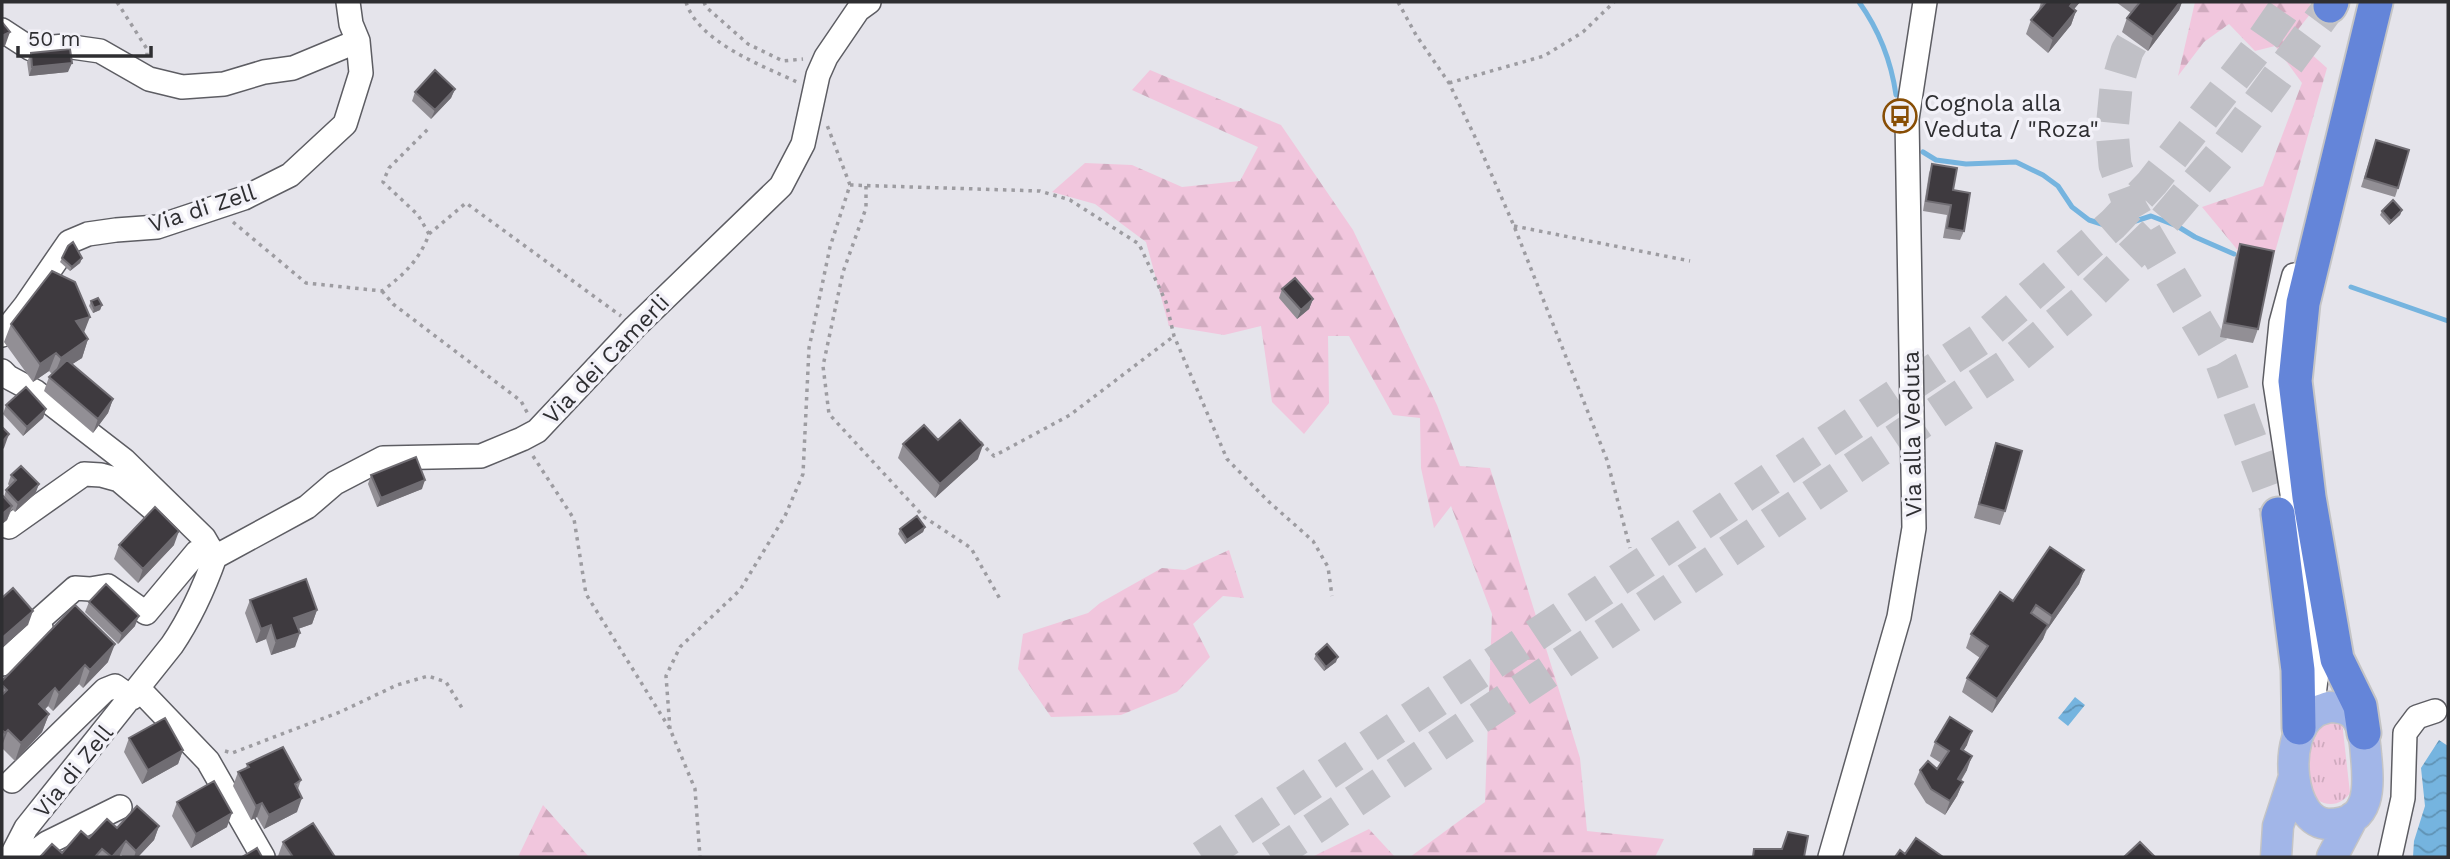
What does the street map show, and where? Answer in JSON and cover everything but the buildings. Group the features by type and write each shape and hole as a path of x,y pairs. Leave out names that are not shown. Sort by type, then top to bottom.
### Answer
{"highway":[{"path":"2364,733 2360,706 2337,659 2309,497 2295,382 2303,303 2376,2"},
{"path":"2278,514 2307,720"}],"main road":[{"path":"2276,857 2278,826 2293,779 2294,745 2307,720 2329,707 2340,707 2354,715 2364,733 2369,787 2361,810 2341,823 2328,824 2316,820 2301,828 2286,857"},
{"path":"2293,779 2301,800 2316,820 2322,857"},
{"path":"2332,857 2353,817"}],"street":[{"name":"Via di Zell","path":"2,335 68,242 88,234 157,228 244,198 290,175 345,124 361,73 358,41 351,24 348,2"},
{"name":"Via dei Camerli","path":"2,664 41,628 39,620 75,588 108,586 146,613 197,552 307,507 335,483 383,458 481,456 530,435 635,327 781,186 803,144 818,75 826,57 858,10 869,2"},
{"name":"Via alla Veduta","path":"1830,857 1899,617 1914,528 1907,119 1925,2"},
{"path":"2,30 31,49 65,46 100,51 149,79 181,87 224,84 264,72 292,68 358,41"},
{"path":"2307,720 2314,695 2318,663 2276,383 2281,323 2304,237 2322,223"},
{"path":"2,371 36,392 124,460 210,547"},
{"path":"9,527 83,474 100,475 119,480 178,532 210,547"},
{"name":"Via di Zell","path":"11,857 26,828 135,693 188,621 206,583 210,547"},
{"path":"12,781 105,691 115,686 135,693 208,761 263,857"},
{"path":"2390,857 2403,798 2405,733 2417,718 2435,711"},
{"path":"28,857 47,843 120,807"}],"path":[{"path":"117,2 146,49 149,79"},
{"path":"670,729 666,676 680,646 740,590 785,516 803,474 809,348 830,247 850,185 831,132 814,96 729,49 709,33 689,10 686,2"},
{"path":"704,2 706,7 748,44 783,61 826,57"},
{"path":"1398,2 1416,35 1449,83 1514,226 1607,460 1630,548"},
{"path":"1449,83 1544,56 1583,32 1614,2"},
{"path":"429,128 389,168 383,183 418,215 429,234"},
{"path":"850,185 1040,191 1070,200 1139,244 1166,302 1174,336 1227,459 1268,501 1313,541 1328,567 1332,596"},
{"path":"866,186 866,208 843,272 822,366 830,414 924,517 971,548 1000,599"},
{"path":"216,208 306,283 382,291 398,279 422,253 429,234 466,203 635,327"},
{"path":"1514,226 1690,261"},
{"path":"382,291 393,304 521,401 530,435 575,519 586,594 670,729 695,789 700,857"},
{"path":"978,441 994,456 1070,415 1174,336"},
{"path":"196,748 214,747 232,752 340,712 397,685 428,676 446,682 462,708"}],"green space":[{"path":"2195,2 2307,2 2315,8 2292,37 2327,68 2275,252 2240,253 2202,207 2263,186 2302,83 2275,46 2255,51 2229,24 2204,42 2178,76"},
{"path":"1150,70 1281,125 1353,230 1437,405 1460,466 1490,468 1580,758 1587,831 1664,839 1655,857 1410,857 1485,802 1492,614 1451,506 1434,528 1421,468 1420,418 1393,415 1349,336 1328,336 1329,403 1304,434 1272,402 1261,326 1224,335 1169,326 1146,242 1095,204 1052,192 1085,163 1132,165 1182,187 1240,181 1258,147 1132,90"},
{"path":"1229,550 1244,598 1223,596 1193,624 1210,657 1177,692 1121,715 1051,717 1018,669 1023,634 1088,613 1100,603 1162,568 1185,570"},
{"path":"2322,716 2342,722 2350,793 2334,804 2322,802 2311,792 2301,749"},
{"path":"543,805 589,857 518,857"},
{"path":"1369,829 1395,857 1312,857"}],"water":[{"path":"2075,697 2085,705 2068,726 2058,718"},
{"path":"2439,740 2448,746 2448,857 2413,857 2414,841 2425,806 2421,768"}],"waterway":[{"path":"1859,2 1873,23 1883,46 1896,95"},
{"path":"1923,152 1936,160 1966,164 2016,162 2043,175 2058,186 2072,207 2089,220 2114,228 2151,216 2234,254"},
{"path":"2351,287 2448,321"}],"tunnel":[{"path":"2160,2 2146,18 2127,51 2116,88 2112,130 2115,165 2131,209 2222,363 2278,514"},
{"path":"1202,857 1982,338 2113,224 2152,183 2255,51 2289,2"},
{"path":"1271,857 2006,366 2087,298 2154,233 2220,155 2330,6"}],"place":[{"name":"Cognola alla Veduta / \"Roza\"","path":"1900,116"}]}
